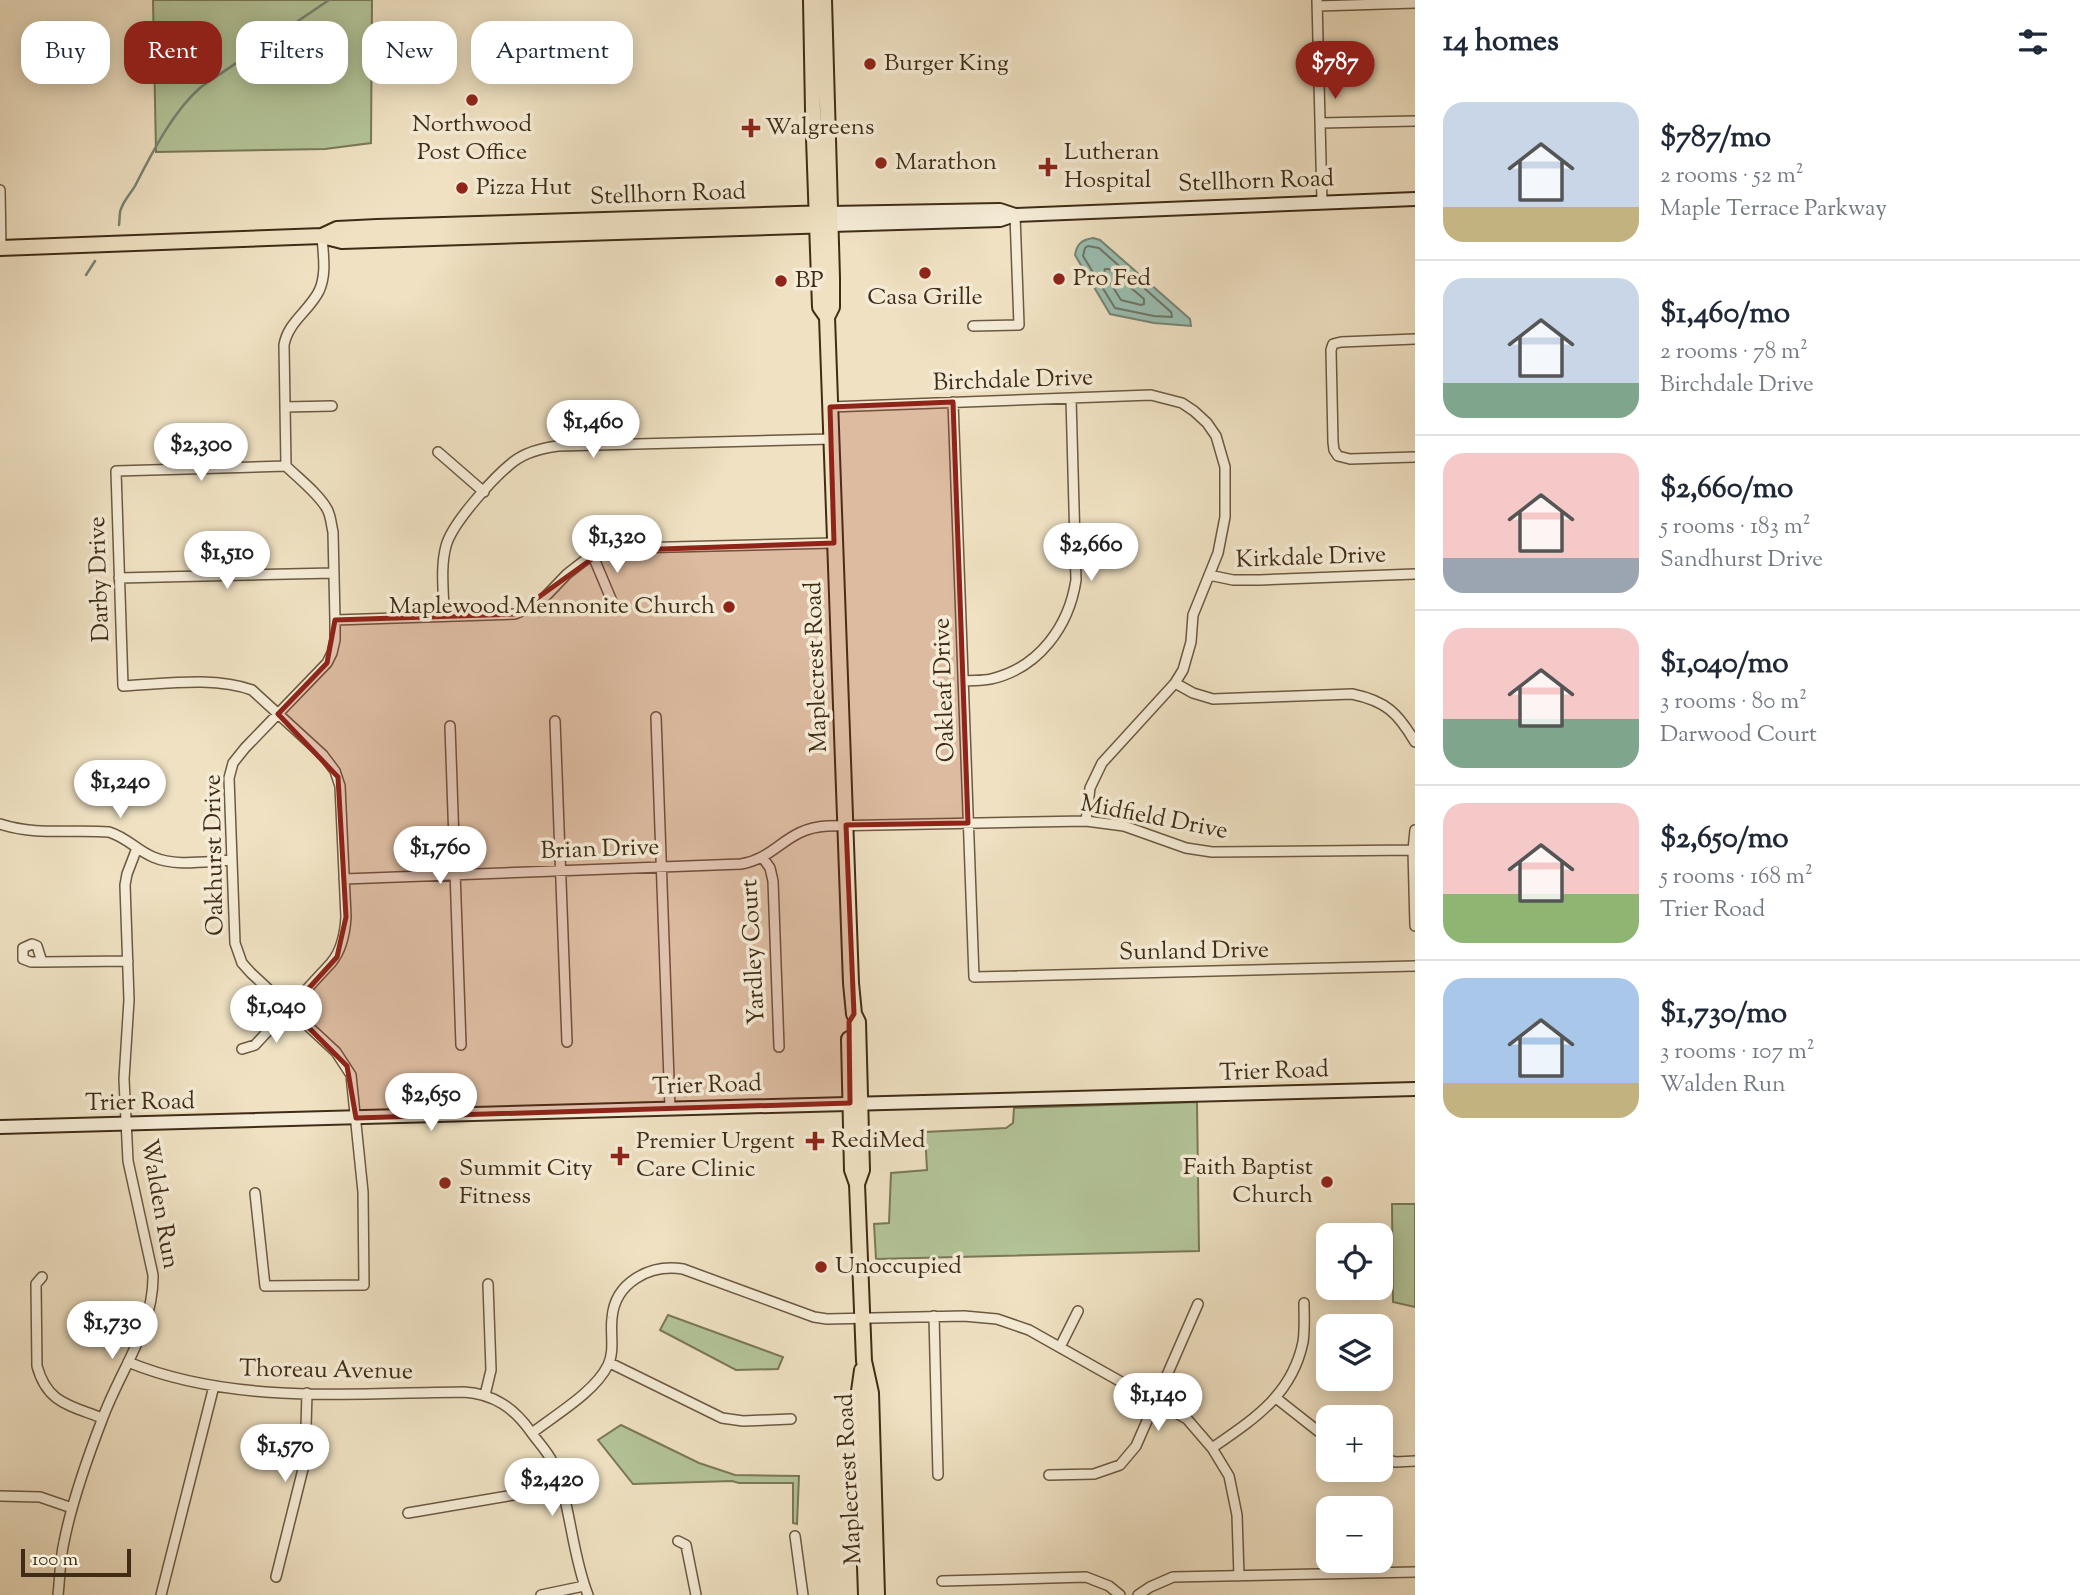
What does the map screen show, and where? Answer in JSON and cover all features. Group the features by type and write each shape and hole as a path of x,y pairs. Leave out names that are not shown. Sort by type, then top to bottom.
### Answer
{"main road":[{"name":"Maplecrest Road","path":"811,0 824,219"},
{"name":"Maplecrest Road","path":"824,0 824,219 820,307 827,317 854,1014 849,1022 855,1103 852,1170 858,1184 864,1362 871,1392 877,1595"},
{"name":"Stellhorn Road","path":"0,248 322,236 337,229 377,227 824,219"},
{"name":"Maplecrest Road","path":"864,1362 859,1391 866,1595"}],"street":[{"path":"1322,202 1317,3 1415,3"},
{"path":"1320,122 1415,121"},
{"path":"0,190 0,248"},
{"name":"Stellhorn Road","path":"824,219 1000,209 1015,215 1415,199"},
{"path":"973,326 1019,325 1015,215"},
{"path":"286,466 283,356 285,337 319,290 324,270 322,236"},
{"path":"1415,339 1349,341 1333,344 1331,350 1333,442 1338,456 1350,459 1415,457"},
{"name":"Birchdale Drive","path":"830,407 1151,395 1182,403 1207,423 1216,436 1224,467 1226,517 1218,553 1209,575"},
{"path":"964,681 990,680 1027,663 1061,628 1071,606 1076,580 1072,398"},
{"name":"Oakleaf Drive","path":"953,402 974,977"},
{"path":"285,407 332,406"},
{"path":"444,616 443,559 452,530 513,462 540,449 558,446 831,439"},
{"path":"438,452 484,492"},
{"name":"Darby Drive","path":"278,714 252,690 238,685 221,682 123,686 116,471 286,466"},
{"name":"Oakhurst Drive","path":"255,1193 265,1286 364,1285 363,1208 353,1083 347,1066 336,1052 251,973 243,963 235,943 229,773 240,754 327,663 335,640 333,532 327,508 286,466"},
{"path":"335,620 515,614 543,599 575,566 603,551 834,543"},
{"path":"593,556 614,606"},
{"path":"119,578 334,573"},
{"name":"Kirkdale Drive","path":"1209,575 1233,580 1260,580 1415,574"},
{"path":"1086,821 1090,788 1102,763 1175,683 1188,656 1193,615 1209,575"},
{"path":"1175,683 1193,693 1213,699 1352,694 1379,702 1403,722 1415,742"},
{"path":"242,1049 255,1045 332,962 340,949 346,928 338,777 323,755 278,714"},
{"path":"656,717 670,1108"},
{"path":"555,721 567,1042"},
{"path":"450,726 461,1045"},
{"name":"Midfield Drive","path":"846,825 1086,821 1124,826 1186,848 1212,852 1413,850"},
{"path":"0,824 34,832 109,832 121,836 152,857 167,861 231,860"},
{"name":"Brian Drive","path":"344,879 738,864 763,858 786,839 803,830 846,825"},
{"path":"1415,830 1415,926"},
{"name":"Walden Run","path":"58,1595 64,1543 72,1508 102,1418 146,1320 153,1287 153,1275 129,1170 124,1079 129,1000 125,885 137,848"},
{"name":"Yardley Court","path":"763,858 770,868 772,881 779,1047"},
{"path":"42,962 128,961"},
{"name":"Sunland Drive","path":"974,977 1415,966"},
{"name":"Trier Road","path":"0,1127 1415,1089"},
{"path":"531,1433 588,1389 610,1363 612,1312 619,1295 638,1276 663,1268 682,1269 814,1317 862,1319 964,1316 997,1320 1029,1331 1060,1347 1187,1419 1212,1448 1229,1476 1237,1515 1239,1576"},
{"path":"42,1277 36,1284 37,1366 41,1378 47,1390 58,1401 102,1418"},
{"path":"488,1284 491,1370 485,1395 505,1404 517,1415 552,1461 586,1590 541,1595"},
{"path":"1212,1448 1256,1418 1276,1398 1295,1368 1303,1340 1304,1303"},
{"path":"1049,1475 1094,1474 1120,1465 1136,1446 1198,1304"},
{"path":"1060,1347 1078,1311"},
{"path":"934,1316 938,1475"},
{"name":"Thoreau Avenue","path":"128,1362 164,1376 255,1392 464,1392 485,1395"},
{"path":"610,1363 712,1415 742,1421 791,1419"},
{"path":"161,1595 214,1386"},
{"path":"276,1577 305,1461 307,1393"},
{"path":"1276,1398 1316,1430"},
{"path":"1393,1461 1415,1461"},
{"path":"408,1513 561,1487"},
{"path":"0,1496 40,1497 72,1508"},
{"path":"795,1536 803,1595"},
{"path":"678,1541 686,1545 696,1595"},
{"path":"1138,1595 1173,1577 1415,1572"},
{"path":"942,1581 1086,1577 1109,1586 1120,1595"}],"highlighted area":[{"path":"953,402 968,823 846,825 854,1014 849,1022 850,1103 356,1118 347,1066 290,1009 337,957 346,917 338,777 278,714 327,663 335,620 515,614 603,551 834,543 830,407"}],"green space":[{"path":"153,0 372,0 372,21 362,21 362,84 371,84 371,143 325,149 156,152 155,84 222,84 222,21 153,21"},
{"path":"1197,1102 1199,1251 876,1259 874,1224 889,1223 891,1173 927,1170 925,1132 1006,1128 1013,1123 1014,1108"},
{"path":"1392,1204 1415,1204 1415,1307 1393,1302"},
{"path":"668,1315 783,1357 778,1369 736,1370 660,1330"},
{"path":"621,1425 699,1463 735,1475 799,1476 797,1524 793,1523 793,1483 732,1481 633,1484 598,1440"}],"water":[{"path":"1093,238 1100,240 1190,319 1191,326 1154,323 1110,314 1075,255 1080,243"}],"waterway":[{"path":"119,225 124,203 164,133 191,97 201,87 329,0"},
{"path":"86,275 95,261"}],"place":[{"name":"Burger King","path":"870,64"},
{"name":"Northwood Post Office","path":"472,100"},
{"name":"Walgreens","path":"751,128"},
{"name":"Marathon","path":"881,163"},
{"name":"Lutheran Hospital","path":"1048,167"},
{"name":"Pizza Hut","path":"462,188"},
{"name":"Casa Grille","path":"925,273"},
{"name":"Pro Fed","path":"1059,279"},
{"name":"BP","path":"781,281"},
{"name":"Maplewood Mennonite Church","path":"729,607"},
{"name":"RediMed","path":"815,1141"},
{"name":"Premier Urgent Care Clinic","path":"620,1156"},
{"name":"Faith Baptist Church","path":"1327,1182"},
{"name":"Summit City Fitness","path":"445,1183"},
{"name":"Unoccupied","path":"821,1267"}]}
